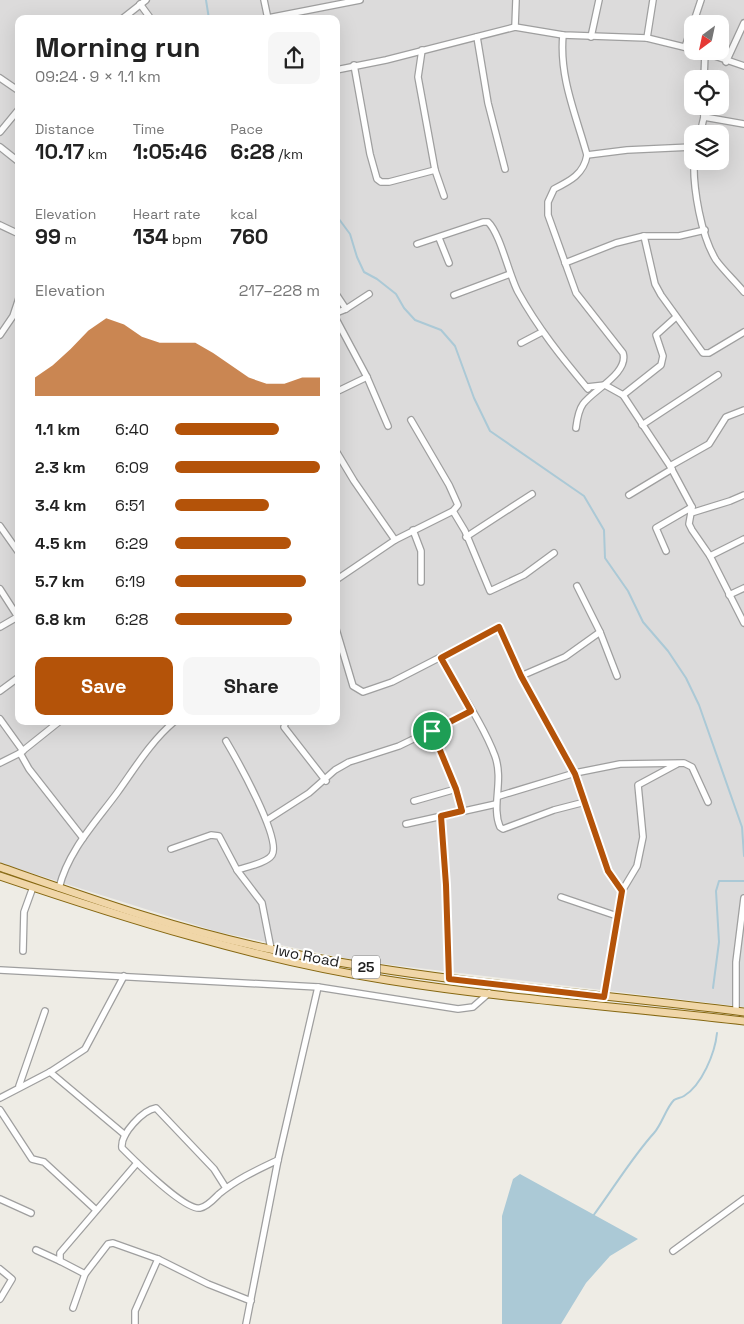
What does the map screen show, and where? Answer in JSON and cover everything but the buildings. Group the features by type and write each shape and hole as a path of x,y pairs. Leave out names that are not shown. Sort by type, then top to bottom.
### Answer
{"main road":[{"name":"Iwo Road","path":"0,868 179,927 271,950 449,979 744,1012"},
{"name":"Iwo Road","path":"0,876 130,920 260,956 388,980 744,1021"},
{"path":"554,992 554,1000"}],"street":[{"path":"127,15 146,0"},
{"path":"264,0 267,15"},
{"path":"326,0 327,7"},
{"path":"284,15 360,0"},
{"path":"514,27 516,0"},
{"path":"591,37 598,0"},
{"path":"646,38 653,0"},
{"path":"696,15 701,0"},
{"path":"140,4 148,15"},
{"path":"726,62 744,22"},
{"path":"340,69 514,27 563,35 646,38 684,47"},
{"path":"563,35 562,59 566,83 587,154 583,168 573,180 554,189 548,202 548,215 576,293 623,353 622,365 581,408 576,428"},
{"path":"477,37 488,103 505,170"},
{"path":"422,50 418,77 436,170 444,196"},
{"path":"721,60 744,66"},
{"path":"354,65 377,179 388,182 436,170"},
{"path":"0,78 15,89"},
{"path":"0,132 15,114"},
{"path":"702,125 704,117 744,124"},
{"path":"0,147 15,159"},
{"path":"587,154 627,150 684,148"},
{"path":"694,170 695,191 705,230 716,259 744,292"},
{"path":"417,244 488,222 496,231 518,292 542,332 593,394"},
{"path":"0,225 15,232"},
{"path":"564,263 616,243 644,236 678,236 705,230"},
{"path":"644,236 656,284 676,317 705,354 744,332"},
{"path":"439,238 449,263"},
{"path":"454,295 510,274"},
{"path":"340,311 369,294"},
{"path":"340,300 346,309"},
{"path":"0,335 15,310"},
{"path":"623,395 661,365 663,356 656,335 676,317"},
{"path":"340,326 367,377 388,426"},
{"path":"522,343 542,332"},
{"path":"642,425 718,375"},
{"path":"340,390 367,377"},
{"path":"587,387 605,385 623,395 671,467 692,510 689,524 710,556 744,623"},
{"path":"629,495 709,444 726,417 744,410"},
{"path":"340,577 395,540 453,510 458,505 411,420"},
{"path":"340,462 395,540"},
{"path":"466,536 532,494"},
{"path":"666,551 656,528 692,510 730,501 744,495"},
{"path":"453,510 490,591 524,575 554,553"},
{"path":"0,526 15,547"},
{"path":"413,530 421,551 421,582"},
{"path":"710,556 744,539"},
{"path":"576,586 600,632 617,676"},
{"path":"729,595 744,588"},
{"path":"0,589 15,612"},
{"path":"0,627 15,618"},
{"path":"340,642 353,686 360,692 392,682 499,627 521,676 575,774 608,871 622,891"},
{"path":"521,676 564,657 600,632"},
{"path":"441,658 495,756 498,775 499,796 496,804 499,825 503,829 554,810 585,802"},
{"path":"0,691 15,680"},
{"path":"267,820 326,781 335,770 349,762 399,746 471,711"},
{"path":"0,719 22,752 29,769 83,838"},
{"path":"0,763 22,752 55,725"},
{"path":"59,888 62,873 83,838 148,750 171,725"},
{"path":"284,725 326,781"},
{"path":"432,731 456,789 462,811"},
{"path":"226,740 267,820 273,842 272,855 267,859 237,870"},
{"path":"653,763 658,774"},
{"path":"499,796 575,774 620,764 689,764 692,766 708,802"},
{"path":"604,997 622,891 637,866 643,837 638,785 677,764"},
{"path":"414,802 456,789"},
{"path":"406,824 496,804"},
{"path":"441,816 446,885 449,979"},
{"path":"172,848 216,834 221,839 237,870 262,903 271,950"},
{"path":"23,951 24,912 33,888"},
{"path":"561,896 618,916"},
{"path":"736,1011 736,962 744,898"},
{"path":"0,970 318,987 458,1009 473,1007 489,993"},
{"path":"0,1097 50,1072 85,1049 124,976"},
{"path":"246,1324 278,1160 318,987"},
{"path":"19,1086 45,1011"},
{"path":"50,1072 125,1135"},
{"path":"226,1188 214,1169 156,1108 145,1113 125,1135 122,1148 184,1203 194,1208 205,1206 245,1175 278,1160"},
{"path":"0,1110 32,1159 46,1164 96,1210"},
{"path":"60,1261 60,1253 136,1162"},
{"path":"0,1199 31,1214"},
{"path":"673,1251 744,1199"},
{"path":"73,1308 85,1274 108,1244 113,1243 158,1258 208,1284 251,1301"},
{"path":"36,1250 85,1274"},
{"path":"135,1324 138,1304 158,1258"},
{"path":"0,1269 12,1280 0,1299"}],"shaded area":[{"path":"0,0 744,0 744,1007 359,961 218,932 0,863"}],"water":[{"path":"520,1174 638,1239 610,1256 586,1283 561,1324 502,1324 502,1216 513,1179"}],"waterway":[{"path":"206,0 208,15"},
{"path":"340,220 350,234 364,272 377,279 396,294 404,308 415,320 441,330 455,346 474,398 490,431 584,496 604,530 605,558 628,591 643,622 668,651 686,678 699,705 742,827 744,856"},
{"path":"713,988 719,942 716,891 719,881 744,881"},
{"path":"593,1216 657,1129 671,1103 691,1091 702,1077 714,1050 717,1033"}],"route":[{"path":"499,627 521,676 575,774 599,839 608,871 622,891 604,997 449,979 446,940 446,885 440,828 441,816 462,811 456,789 432,731 471,711 441,658 499,627"}]}
